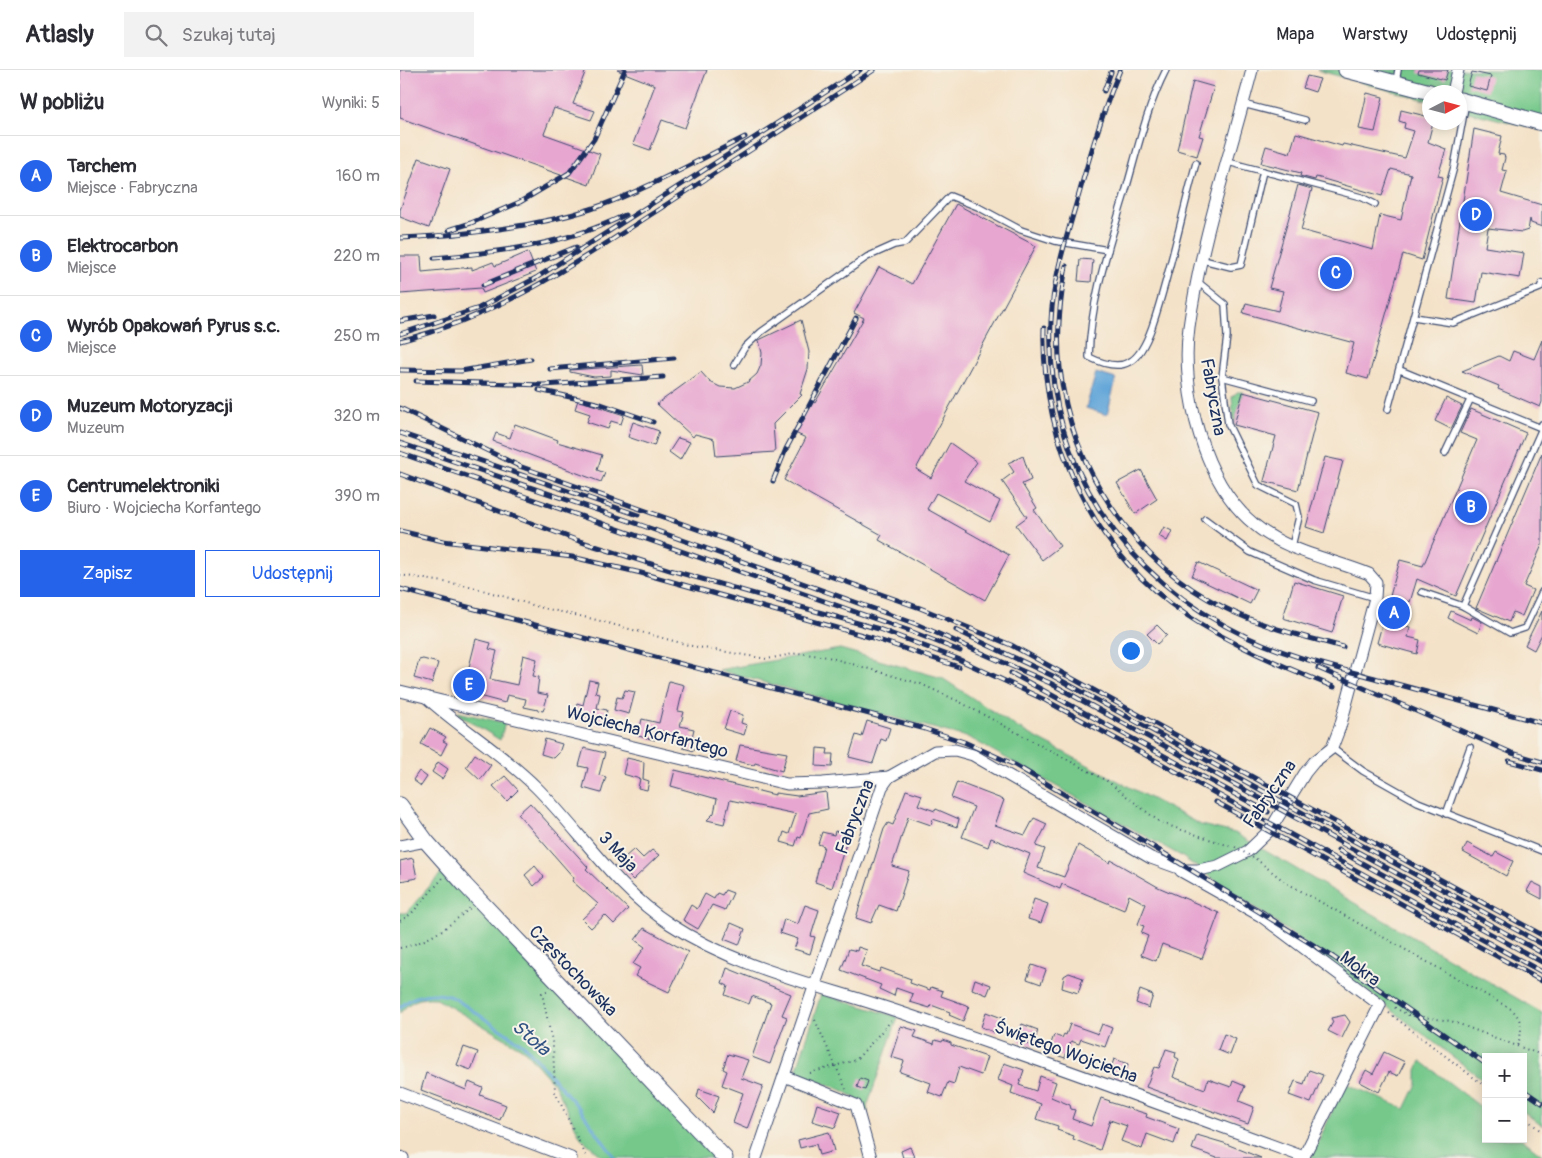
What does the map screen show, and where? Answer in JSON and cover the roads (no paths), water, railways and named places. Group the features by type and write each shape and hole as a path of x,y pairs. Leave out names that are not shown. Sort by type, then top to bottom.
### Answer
{"street":[{"name":"Fabryczna","path":"756,1158 788,1078 814,986 882,787 889,777 935,751 955,750 973,755 1151,858 1176,869 1198,870 1218,866 1248,851 1270,830 1314,762 1332,748 1340,727 1375,598 1376,582 1369,574 1276,539 1256,526 1239,509 1212,468 1200,437 1188,375 1189,328 1202,260 1252,70"},
{"path":"1346,70 1397,77 1422,88"},
{"path":"1455,85 1458,70"},
{"path":"1467,102 1542,123"},
{"name":"Wojciecha Korfantego","path":"400,691 787,784 823,784 889,777"},
{"name":"3 Maja","path":"426,697 475,738 508,760 537,788 603,863 647,907 692,937 729,956 814,986"},
{"name":"Częstochowska","path":"400,805 426,841 452,870 724,1158"},
{"path":"400,846 426,841"},
{"name":"Mokra","path":"1176,869 1261,916 1380,1006 1303,1158"},
{"name":"Świętego Wojciecha","path":"814,986 899,1012 1303,1158"},
{"path":"788,1078 852,1102 858,1109 871,1158"},
{"path":"400,1093 571,1158"}],"lane":[{"path":"1166,70 1149,108 1108,250 1090,333 1089,357 1102,363 1116,365 1128,363 1136,357 1151,328 1196,163"},
{"path":"1243,104 1305,120"},
{"path":"1388,409 1454,167 1459,130"},
{"path":"1228,162 1361,197 1375,204"},
{"path":"1202,260 1232,267 1241,265 1263,171"},
{"path":"734,365 745,347 761,332 867,257 894,244 905,243 950,196 978,207 1021,230 1055,241 1108,250"},
{"path":"1198,282 1225,304 1227,336 1222,377 1228,424 1258,485 1296,504 1299,517 1292,546"},
{"path":"1414,317 1453,323 1540,288 1542,283"},
{"path":"1400,370 1542,427 1463,606"},
{"path":"1222,377 1311,400"},
{"path":"1445,453 1471,398"},
{"path":"1205,519 1250,552 1314,580 1375,598"},
{"path":"1422,592 1463,606 1510,633 1525,628 1542,592"},
{"path":"1446,814 1470,747"},
{"path":"1332,748 1363,771 1385,784 1446,814 1542,851"}],"water":[{"path":"1096,373 1116,379 1107,415 1086,408"}],"waterway":[{"name":"Stoła","path":"400,1008 418,996 440,994 454,998 525,1046 580,1109 615,1158"}],"railway":[{"path":"449,230 471,223 520,202 569,173 594,139 625,70"},
{"path":"400,334 479,308 536,278 860,70"},
{"path":"400,341 472,317 536,286 598,249 874,70"},
{"path":"1120,70 1098,131 1065,241 1052,305 1051,321 1053,373 1062,422 1078,468 1100,511 1129,549 1164,583 1204,613 1249,638 1280,651 1312,661 1542,723"},
{"path":"1104,91 1111,72"},
{"path":"400,238 496,230 568,216 611,202 650,185 745,137"},
{"path":"434,258 508,250 555,240 579,234 625,215"},
{"path":"483,285 576,247"},
{"path":"1066,266 1060,304 1058,342 1066,405 1077,441 1093,476 1112,509 1136,539 1163,566 1192,589 1253,621 1343,647"},
{"path":"400,321 434,315"},
{"path":"773,481 786,449 856,318"},
{"path":"1044,328 1045,370 1052,411 1063,450 1078,489 1098,525 1123,558 1152,588 1185,614 1221,636 1334,687"},
{"path":"550,369 674,358"},
{"path":"400,370 461,371 531,359"},
{"path":"416,381 544,385 663,377"},
{"path":"539,390 601,404 653,422"},
{"path":"400,408 519,466 920,608 1011,645 1542,935"},
{"path":"400,433 638,515"},
{"path":"400,443 638,524 916,624 1050,683 1542,953"},
{"path":"400,453 910,631 960,651"},
{"path":"400,474 579,541 670,570 879,629 958,659 1045,700 1542,972"},
{"path":"400,531 443,541 572,557 641,573 873,638 959,667"},
{"path":"400,589 922,728 964,742 1015,765 1333,957 1482,1061"},
{"path":"956,630 1053,676 1542,944"},
{"path":"1318,668 1512,753 1542,762"},
{"path":"1011,673 1268,812"},
{"path":"1509,761 1542,770"},
{"path":"1216,802 1542,981"},
{"path":"1338,850 1542,962"},
{"path":"1527,1093 1542,1103"}],"place":[{"name":"Muzeum Motoryzacji","path":"1476,215"},
{"name":"Wyrób Opakowań Pyrus s.c.","path":"1336,273"},
{"name":"Elektrocarbon","path":"1471,507"},
{"name":"Tarchem","path":"1394,613"},
{"name":"Centrumelektroniki","path":"469,685"}]}
